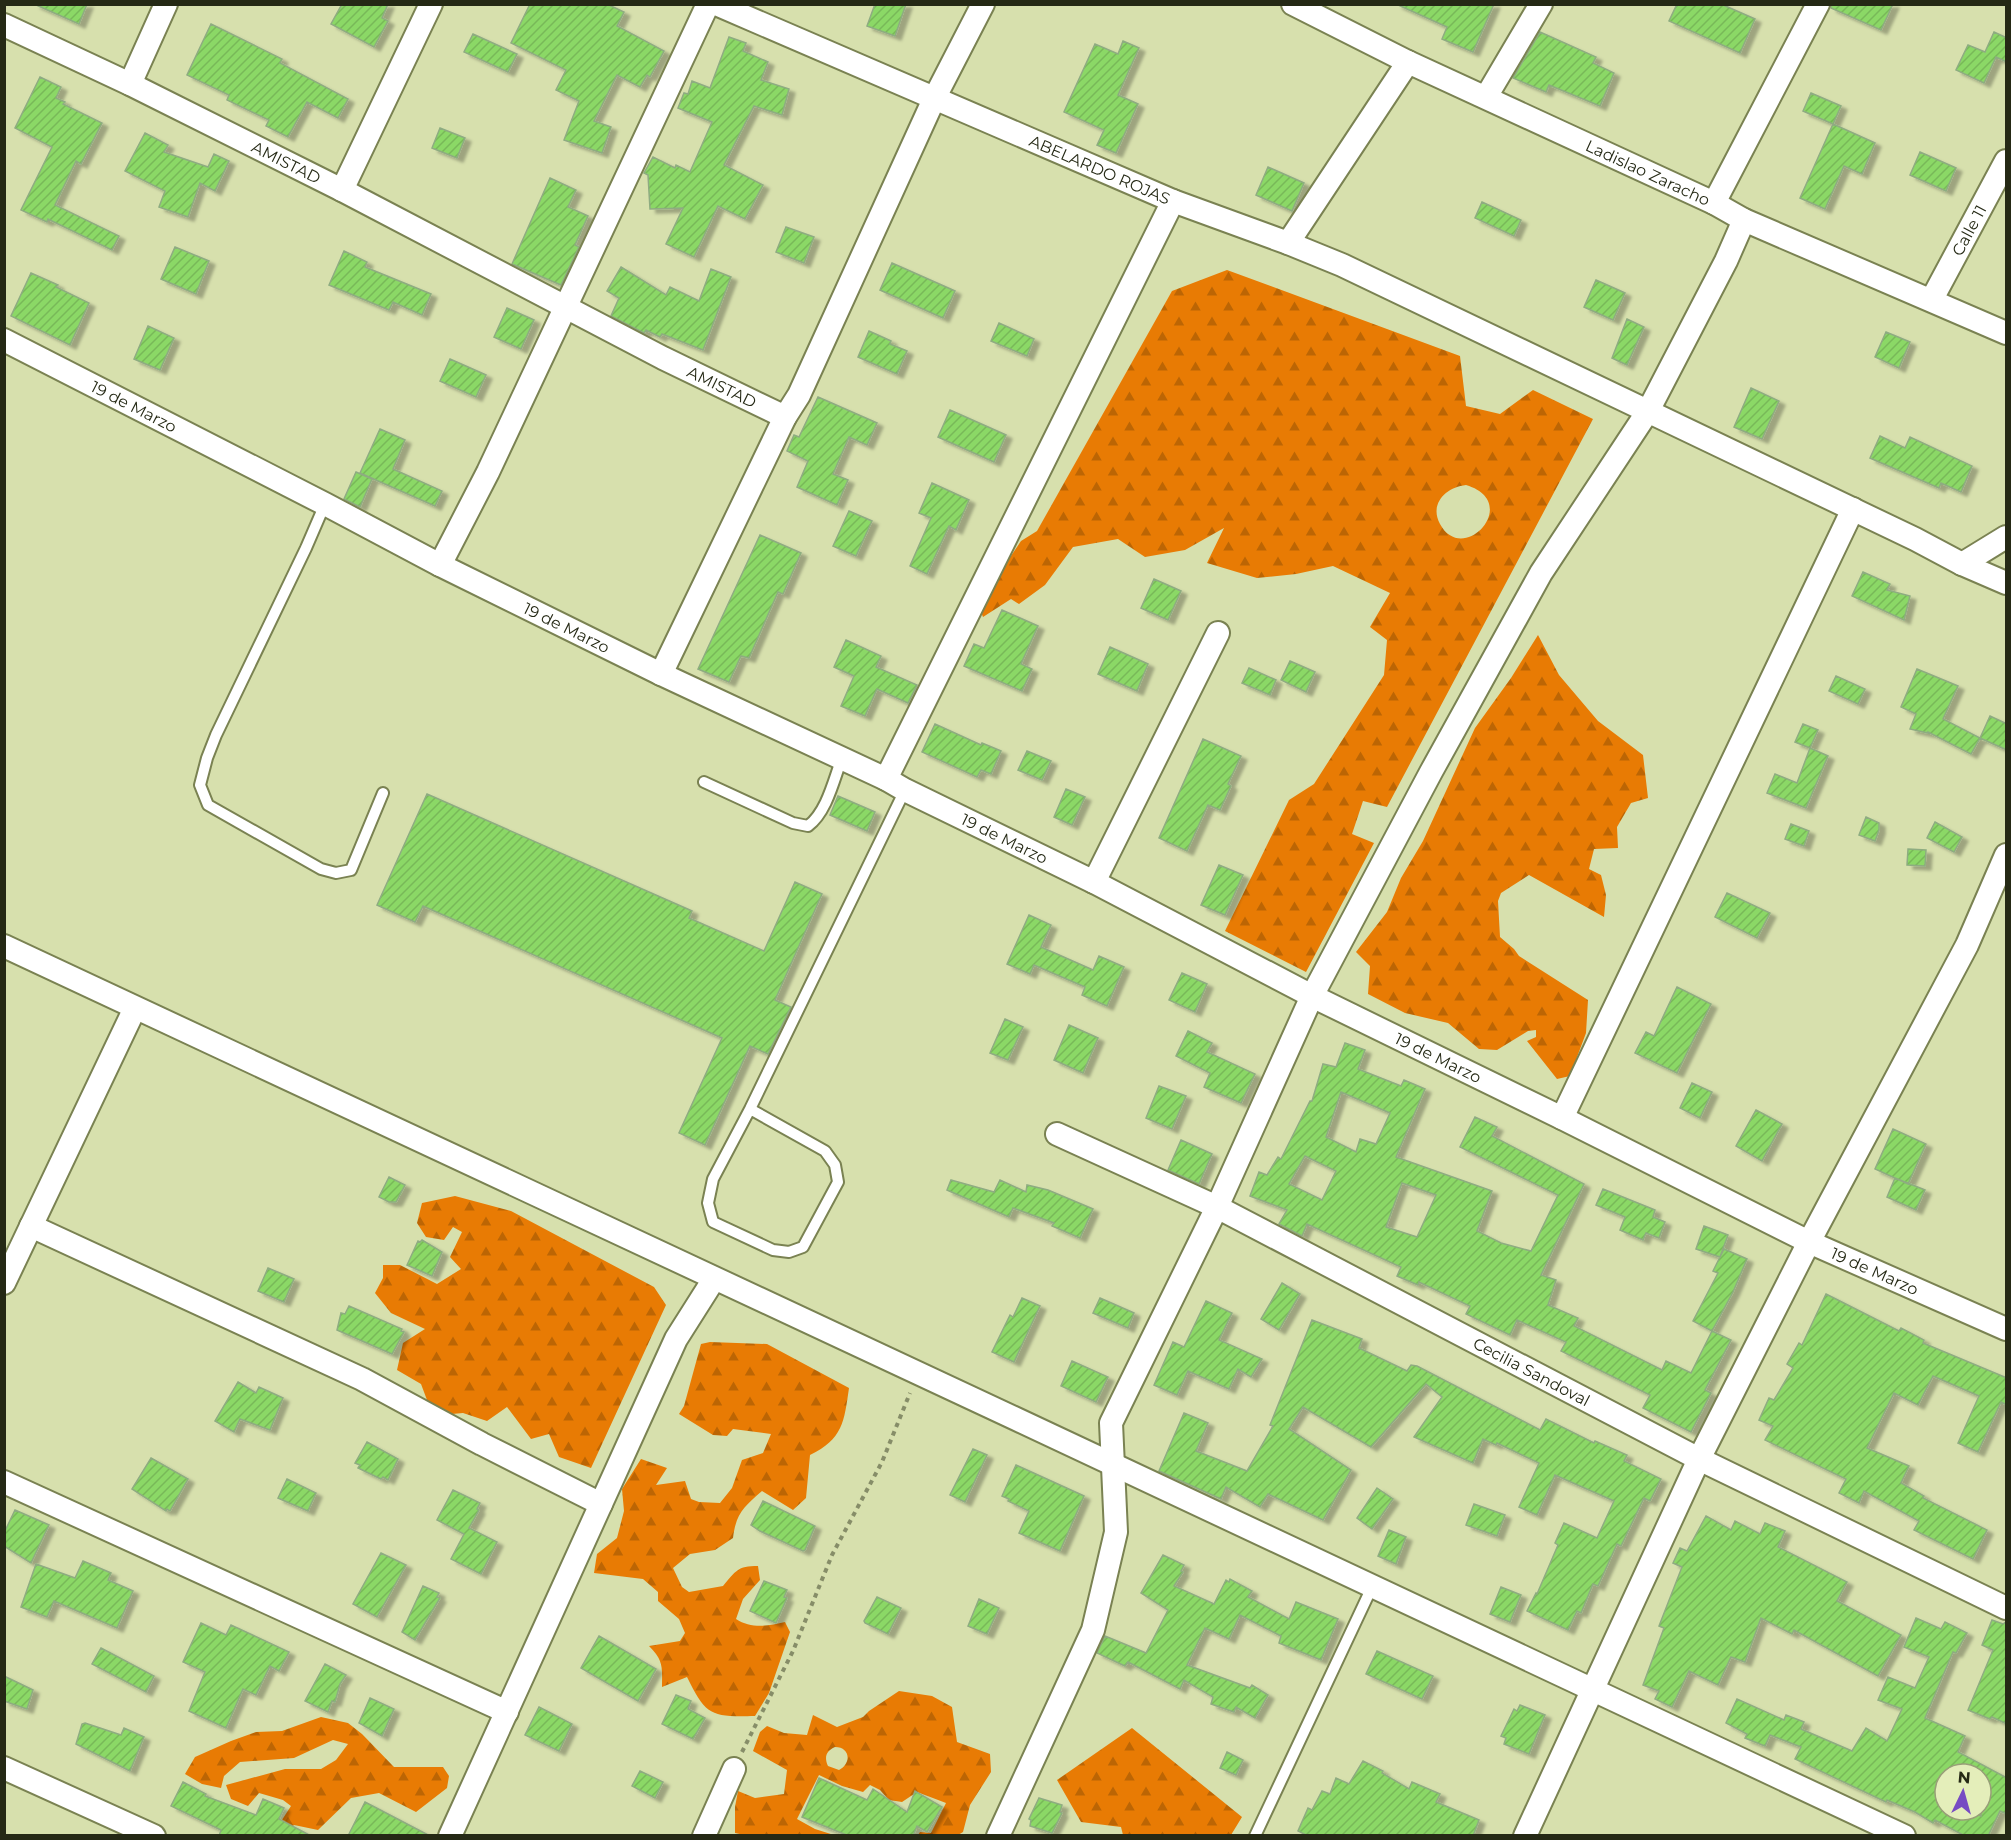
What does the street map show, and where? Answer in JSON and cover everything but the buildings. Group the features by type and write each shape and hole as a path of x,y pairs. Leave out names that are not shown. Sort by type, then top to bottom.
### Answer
{"street":[{"path":"130,84 166,4"},
{"path":"342,190 431,4"},
{"path":"440,565 488,472 708,4"},
{"name":"ABELARDO ROJAS","path":"716,4 1173,201 1342,265 1853,509 1962,564 2007,583"},
{"path":"661,674 785,417 804,385 934,99 983,4"},
{"name":"Ladislao Zaracho","path":"1293,4 1407,63 1486,97 1714,203 1744,220 2007,333"},
{"path":"1486,97 1541,4"},
{"path":"1714,203 1818,4"},
{"name":"AMISTAD","path":"4,25 130,84 342,190 663,358 785,417"},
{"path":"1288,243 1407,63"},
{"name":"Calle 11","path":"1932,299 2007,161"},
{"path":"886,779 1173,201"},
{"path":"998,1836 1093,1630 1116,1532 1112,1423 1216,1207 1312,996 1431,772 1541,573 1648,411 1726,261 1744,220"},
{"name":"19 de Marzo","path":"4,340 326,504 440,565 661,674 842,757 1094,882 1312,996 1809,1242 2007,1329"},
{"path":"1562,1118 1853,509"},
{"path":"1962,564 2007,537"},
{"path":"1094,882 1218,633"},
{"path":"1525,1836 1699,1459 1809,1242 1967,945 2007,855"},
{"path":"4,946 1594,1688 1904,1836"},
{"path":"4,1282 135,1008"},
{"name":"Cecilia Sandoval","path":"1057,1134 1216,1207 1699,1459 2007,1608"},
{"path":"31,1226 362,1379 482,1444 602,1504"},
{"path":"450,1836 676,1339 714,1279"},
{"path":"4,1482 507,1712"},
{"path":"4,1768 154,1836"},
{"path":"704,1836 734,1769"}],"lane":[{"path":"326,504 216,735 200,785 208,805 321,869 336,873 351,870 384,793"},
{"path":"704,782 793,823 808,826 816,820 824,804 842,757"},
{"path":"750,1109 825,1151 835,1165 838,1182 803,1247 789,1252 773,1250 713,1222 708,1203 713,1179 750,1109 905,790"},
{"path":"1255,1836 1373,1585"}],"path":[{"path":"734,1769 794,1651 832,1555 882,1462 918,1374"}],"green space":[{"path":"1227,270 1460,356 1466,406 1500,414 1533,390 1593,419 1387,807 1363,801 1352,834 1374,843 1306,972 1225,931 1289,800 1314,784 1384,675 1387,640 1370,627 1390,593 1333,566 1296,574 1257,578 1207,563 1224,528 1185,550 1145,557 1118,539 1073,547 1045,585 1019,604 1011,599 983,617 979,607 1021,541 1037,531 1172,291","holes":["1466,485 1482,493 1489,504 1489,516 1483,527 1473,535 1462,538 1450,535 1437,517 1438,503 1441,498 1452,489"]},
{"path":"1538,635 1559,675 1598,721 1643,755 1648,798 1631,803 1617,827 1618,848 1594,849 1589,869 1601,875 1606,895 1604,917 1529,875 1501,893 1498,901 1500,937 1519,956 1588,1000 1586,1033 1570,1076 1557,1079 1527,1041 1536,1037 1536,1030 1528,1031 1497,1050 1479,1049 1448,1023 1405,1013 1368,994 1370,966 1356,952 1387,912 1401,878 1423,841 1475,728"},
{"path":"455,1196 511,1211 654,1287 666,1305 591,1468 559,1457 549,1434 531,1439 507,1407 487,1421 463,1413 452,1414 430,1408 421,1384 397,1370 403,1343 425,1329 391,1313 375,1293 383,1278 383,1265 400,1265 437,1284 461,1269 450,1257 462,1232 453,1227 444,1240 426,1237 417,1223 422,1203"},
{"path":"710,1342 767,1344 849,1388 843,1420 836,1436 810,1455 806,1498 793,1510 762,1491 742,1511 736,1522 733,1538 715,1550 690,1554 673,1568 682,1587 689,1592 723,1586 738,1570 758,1566 760,1580 743,1599 736,1619 754,1625 785,1622 790,1632 769,1693 755,1716 728,1716 712,1712 699,1700 687,1677 662,1687 661,1665 649,1646 680,1641 685,1633 679,1619 658,1601 658,1592 643,1579 594,1573 597,1554 617,1538 624,1511 622,1489 641,1459 667,1468 656,1485 685,1481 691,1499 699,1502 720,1503 732,1488 742,1460 763,1453 771,1434 733,1429 727,1436 713,1435 679,1414 684,1406 701,1344"},
{"path":"899,1691 932,1696 952,1707 957,1742 990,1754 991,1772 970,1805 963,1832 958,1835 918,1835 920,1832 931,1833 946,1803 917,1792 902,1802 889,1800 880,1790 870,1785 863,1792 842,1786 819,1775 797,1819 815,1829 834,1835 749,1836 735,1833 735,1807 738,1791 755,1798 784,1794 787,1770 753,1751 760,1732 767,1726 784,1733 807,1735 813,1715 837,1727 863,1717","holes":["835,1747 840,1748 848,1756 846,1763 839,1770 828,1766 826,1757 828,1752"]},
{"path":"321,1717 348,1723 394,1767 443,1767 449,1776 447,1788 416,1812 379,1793 351,1798 318,1830 294,1825 284,1835 278,1826 291,1806 283,1800 259,1793 248,1806 231,1799 226,1785 285,1769 321,1769 336,1760 348,1744 333,1740 294,1758 240,1762 224,1776 221,1788 202,1784 185,1774 195,1757 231,1741 256,1732 282,1731"},
{"path":"1132,1728 1242,1817 1231,1835 1123,1835 1121,1827 1081,1822 1057,1780"}]}
